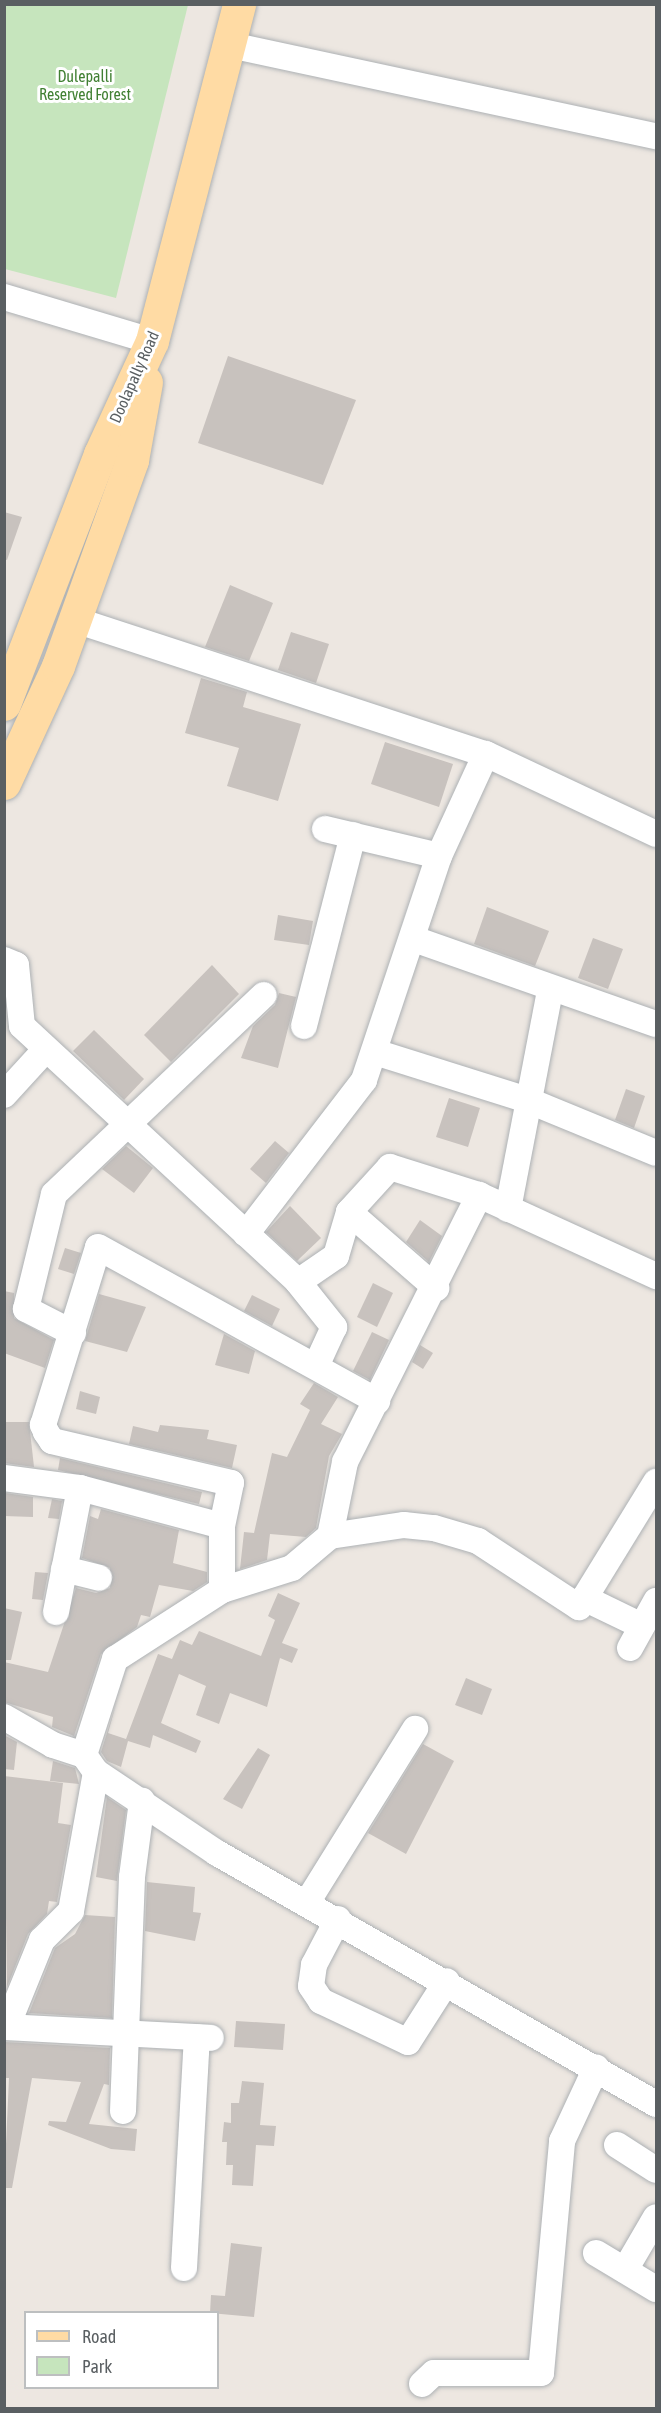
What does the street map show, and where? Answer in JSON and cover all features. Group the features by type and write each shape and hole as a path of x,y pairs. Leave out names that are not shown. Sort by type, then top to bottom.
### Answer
{"main road":[{"name":"Doolapally Road","path":"4,704 100,454 153,341 239,4"},
{"path":"4,783 75,620 132,460 153,341"}],"street":[{"path":"230,45 657,136"},
{"path":"6,304 153,341"},
{"path":"75,620 486,754 657,834"},
{"path":"246,1234 356,1094 375,1052 440,856 486,754"},
{"path":"326,828 440,856"},
{"path":"303,1026 353,835"},
{"path":"414,939 550,991 657,1024"},
{"path":"4,960 16,965 22,1026 298,1282 334,1327 317,1364"},
{"path":"508,1209 527,1100 550,991"},
{"path":"73,1334 26,1309 54,1194 127,1122 264,995"},
{"path":"4,1095 46,1049"},
{"path":"375,1052 527,1100 657,1153"},
{"path":"298,1282 336,1256 349,1212 390,1167 479,1195 657,1276"},
{"path":"330,1536 345,1462 436,1288 479,1195"},
{"path":"349,1212 436,1288"},
{"path":"222,1590 222,1526 231,1483 52,1441 43,1425 98,1247 317,1364 377,1401"},
{"path":"4,1478 80,1488 222,1526"},
{"path":"184,2268 204,2038 126,2037 6,2026 42,1940 71,1911 90,1763 115,1659 222,1590 292,1568 330,1536 404,1525 435,1528 478,1541 579,1606 657,1482"},
{"path":"56,1612 80,1488"},
{"path":"64,1569 99,1578"},
{"path":"584,1598 636,1637 657,1601"},
{"path":"4,1717 90,1763 217,1852 308,1901 657,2104"},
{"path":"308,1901 416,1729"},
{"path":"123,2111 132,1877 142,1801"},
{"path":"338,1919 314,1965 311,1986 321,2001 408,2042 447,1982"},
{"path":"422,2384 434,2373 542,2373 562,2141 596,2068"},
{"path":"617,2145 657,2170"},
{"path":"625,2271 657,2217"},
{"path":"596,2253 657,2289"}],"green space":[{"name":"Dulepalli Reserved Forest","path":"4,5 188,5 116,298 5,269"}],"building":[{"path":"228,356 356,400 323,485 198,443"},
{"path":"4,512 22,517 7,560 4,559"},
{"path":"230,585 273,603 249,661 205,647"},
{"path":"291,632 329,644 316,683 278,670"},
{"path":"201,678 247,692 243,707 301,724 278,801 227,786 239,748 185,733"},
{"path":"385,742 453,764 439,807 371,784"},
{"path":"487,907 549,931 535,966 474,944"},
{"path":"278,915 313,921 309,945 274,940"},
{"path":"593,938 623,949 608,989 578,978"},
{"path":"212,965 239,994 171,1062 144,1035"},
{"path":"279,993 296,997 278,1068 241,1058 253,1026 275,1005"},
{"path":"94,1030 144,1079 124,1100 73,1051"},
{"path":"626,1089 645,1096 634,1128 615,1120"},
{"path":"449,1098 480,1108 468,1147 436,1137"},
{"path":"275,1141 289,1153 266,1183 250,1169"},
{"path":"126,1146 153,1168 134,1193 102,1169"},
{"path":"290,1206 321,1238 297,1261 266,1232"},
{"path":"420,1220 442,1236 429,1262 406,1242"},
{"path":"65,1248 81,1253 74,1274 58,1269"},
{"path":"373,1283 393,1293 377,1327 357,1317"},
{"path":"4,1291 14,1293 14,1318 54,1340 45,1368 4,1353"},
{"path":"99,1294 146,1307 127,1352 85,1341"},
{"path":"252,1295 280,1309 272,1326 244,1311"},
{"path":"372,1332 389,1340 370,1380 353,1371"},
{"path":"224,1334 255,1351 249,1374 215,1365"},
{"path":"420,1345 433,1353 423,1369 412,1362"},
{"path":"314,1383 338,1397 321,1424 342,1434 329,1456 316,1528 306,1537 270,1534 267,1560 240,1569 244,1532 254,1533 272,1453 287,1457 310,1410 300,1404"},
{"path":"80,1391 100,1397 96,1414 76,1409"},
{"path":"4,1422 29,1422 34,1467 4,1463"},
{"path":"160,1425 209,1430 207,1439 237,1445 232,1468 129,1444 133,1426 158,1432"},
{"path":"60,1458 202,1492 199,1504 58,1470"},
{"path":"5,1493 33,1497 33,1517 4,1516"},
{"path":"52,1499 62,1501 59,1519 48,1518"},
{"path":"101,1509 179,1530 173,1563 207,1572 207,1582 193,1591 159,1585 150,1617 141,1615 137,1627 101,1654 74,1736 52,1727 53,1717 4,1702 4,1662 48,1672 76,1588 96,1593 110,1588 110,1568 82,1558 90,1516 98,1519"},
{"path":"35,1572 48,1573 43,1600 32,1599"},
{"path":"278,1593 300,1603 282,1643 298,1649 292,1663 280,1658 267,1707 230,1693 219,1724 196,1715 206,1686 179,1674 161,1723 201,1741 196,1753 153,1735 150,1748 128,1741 121,1767 107,1761 101,1752 116,1704 108,1733 126,1739 158,1654 172,1659 180,1640 192,1645 199,1631 261,1656 275,1620 268,1616"},
{"path":"4,1608 22,1612 11,1660 4,1660"},
{"path":"466,1678 492,1689 482,1715 455,1705"},
{"path":"4,1735 17,1742 14,1770 4,1769"},
{"path":"423,1744 454,1761 406,1854 368,1833"},
{"path":"258,1748 270,1755 242,1809 223,1799"},
{"path":"53,1761 75,1768 79,1784 50,1781"},
{"path":"4,1776 63,1783 58,1823 71,1825 57,1902 49,1901 47,1914 28,1934 7,1987"},
{"path":"107,1797 126,1810 117,1881 96,1877"},
{"path":"147,1882 195,1887 193,1912 201,1913 195,1941 145,1931"},
{"path":"85,1915 115,1917 112,2018 29,2013 55,1948 75,1934"},
{"path":"236,2021 285,2024 283,2050 234,2047"},
{"path":"4,2042 110,2048 109,2085 104,2084 89,2124 137,2129 135,2151 111,2149 48,2125 49,2121 66,2122 81,2082 32,2078 12,2188 4,2188 9,2078 4,2078"},
{"path":"242,2081 264,2083 260,2125 276,2126 274,2146 256,2145 253,2186 232,2185 233,2165 226,2165 227,2142 222,2142 224,2122 231,2123 231,2103 239,2103"},
{"path":"231,2243 262,2247 254,2317 210,2311 211,2295 225,2296"}]}
